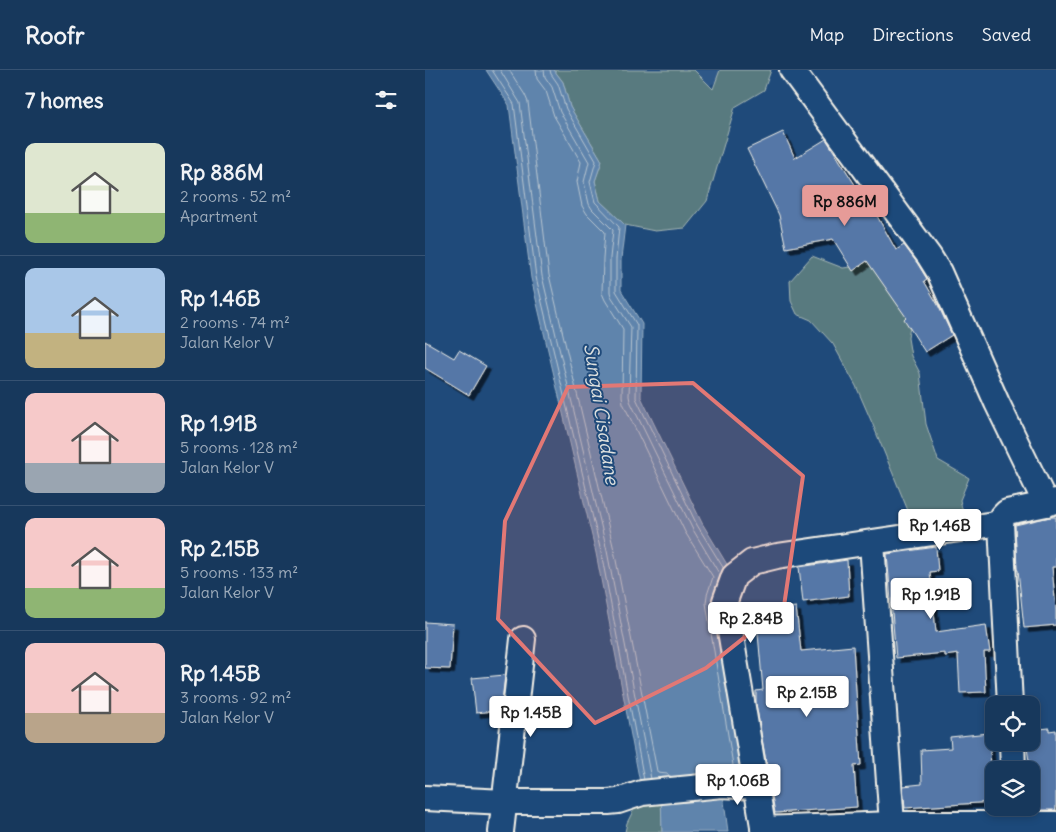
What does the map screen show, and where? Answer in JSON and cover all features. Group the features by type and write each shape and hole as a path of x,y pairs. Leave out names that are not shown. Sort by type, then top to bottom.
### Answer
{"street":[{"path":"792,70 939,272 997,403 1051,502 1007,512 1003,516 1001,523 1010,696"},
{"path":"1001,523 777,556 752,562 734,576 725,601 755,787 763,830 1015,816 1056,824"},
{"path":"872,542 892,824"},
{"path":"501,832 523,639"},
{"path":"425,798 505,802 608,802 618,801 642,793 721,785 755,787"}],"highlighted area":[{"path":"693,383 803,476 784,606 706,668 595,723 498,619 505,521 568,387"}],"shaded area":[{"path":"686,70 736,70 700,91"}],"green space":[{"path":"554,70 694,70 713,89 720,70 771,70 764,90 735,107 707,201 685,228 655,231 625,225 600,201 595,181 602,161 570,107 563,82"},
{"path":"812,256 843,268 859,266 873,258 914,301 908,338 911,356 920,373 926,424 938,460 969,478 960,500 964,517 887,540 911,518 856,386 833,344 811,320 797,314 791,301 790,281"},
{"path":"661,791 662,832 625,832 627,823 642,793"}],"water":[{"name":"Sungai Cisadane","path":"486,70 554,70 563,82 570,107 602,161 595,181 600,201 625,225 621,259 621,290 642,324 641,397 702,523 734,576 755,787 722,786 728,832 662,832 661,792 642,793 596,553 531,278 509,105"}],"building":[{"path":"783,132 795,158 826,139 859,191 862,189 896,250 904,245 918,264 927,279 924,281 952,335 925,352 904,319 906,317 867,261 853,271 833,239 786,248 779,215 747,149"},
{"path":"425,341 454,358 459,350 486,366 469,395 425,368"},
{"path":"1056,517 1056,567 1052,567 1056,625 1024,628 1017,570 1015,525"},
{"path":"936,547 938,571 930,572 936,632 986,625 990,652 984,652 986,692 960,693 958,654 945,656 945,653 896,658 887,554"},
{"path":"847,560 849,596 803,602 799,567"},
{"path":"796,607 801,651 853,646 861,765 854,766 857,807 775,813 756,704 756,691 763,690 756,611"},
{"path":"425,622 453,624 450,669 425,668"},
{"path":"505,675 501,710 476,713 472,678"},
{"path":"1049,728 1049,731 1056,730 1056,810 1040,810 1040,761 1029,761 1027,751 1040,751 1040,729"},
{"path":"985,733 985,751 990,751 991,761 985,761 985,803 905,808 903,786 922,784 921,750 951,748 950,737"}]}
